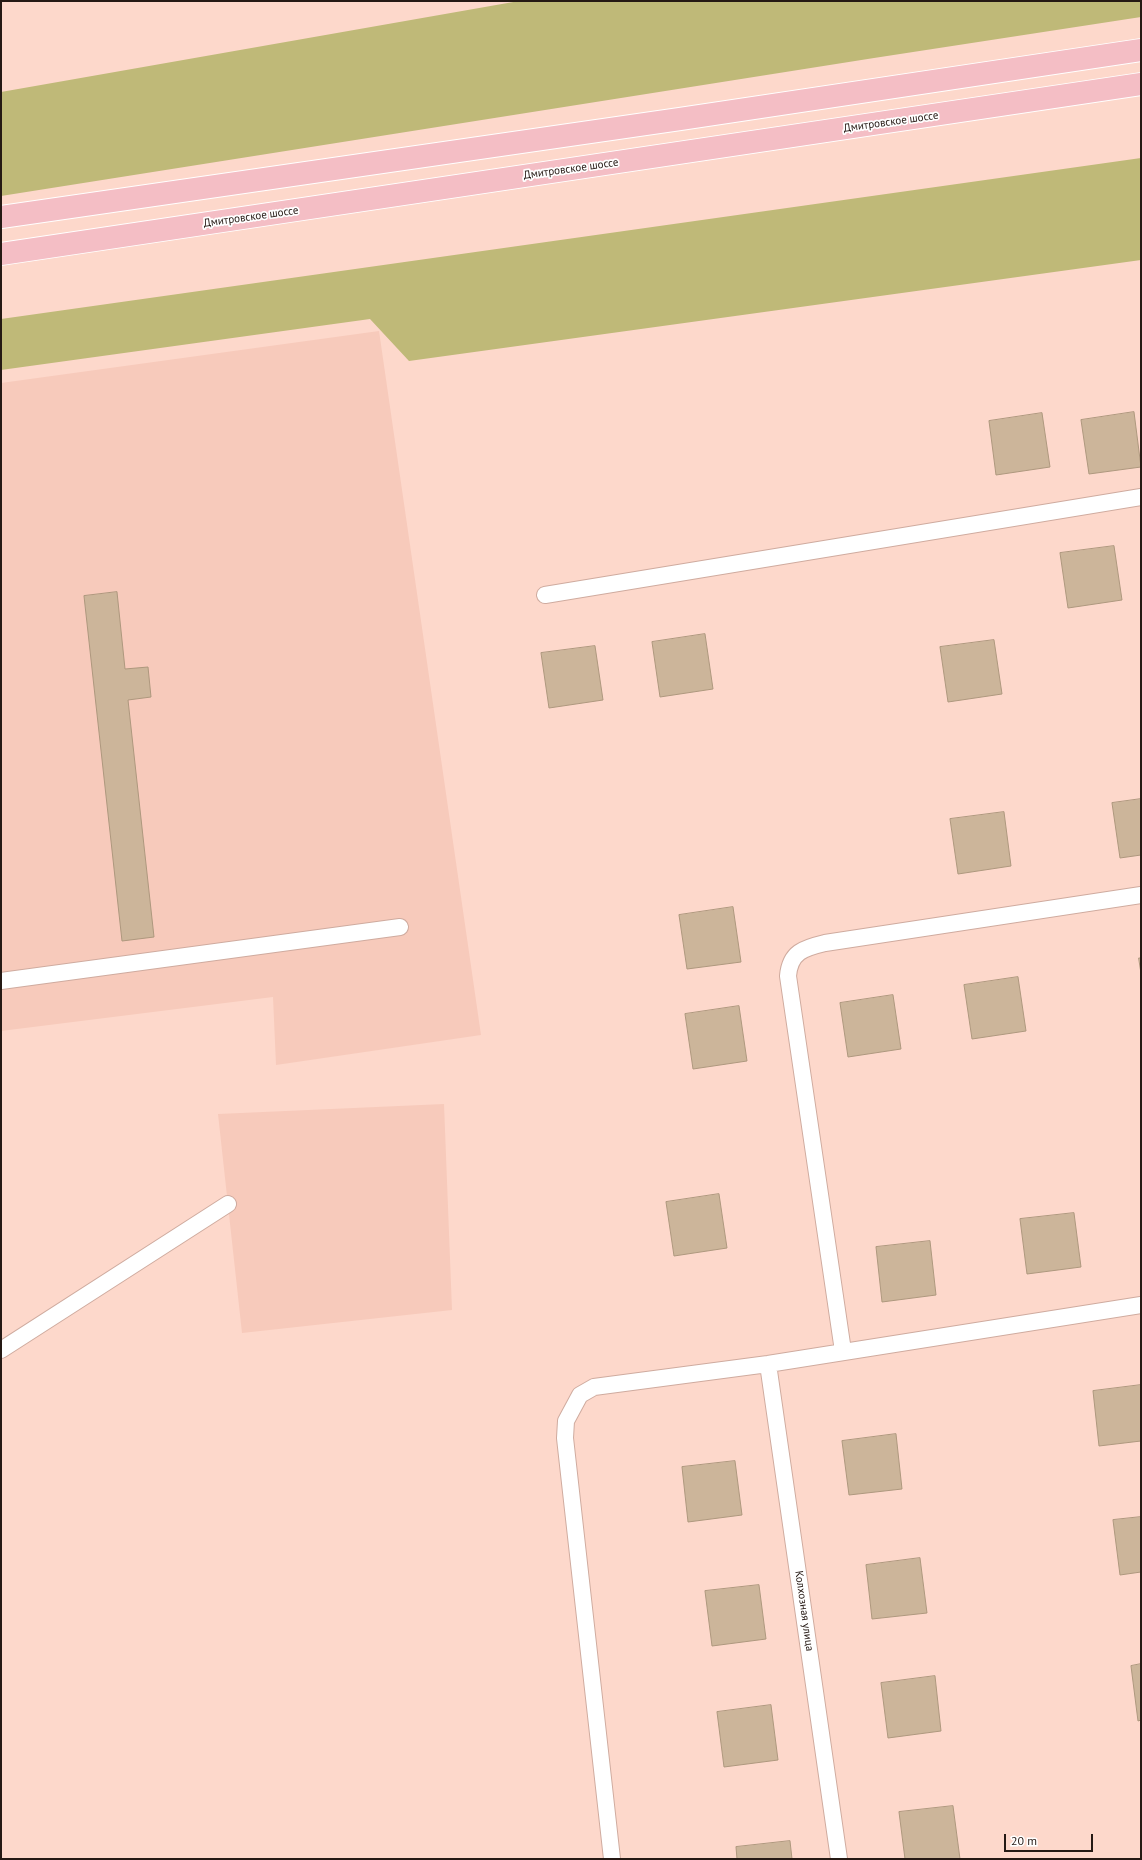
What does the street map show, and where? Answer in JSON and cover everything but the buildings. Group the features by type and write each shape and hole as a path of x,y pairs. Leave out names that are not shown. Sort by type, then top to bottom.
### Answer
{"highway":[{"path":"1,217 680,119 1141,50"},
{"name":"Дмитровское шоссе","path":"1,254 1141,84"}],"lane":[{"path":"545,595 1141,497"},
{"path":"843,1351 788,976 789,964 796,955 808,947 825,943 1141,895"},
{"path":"1,981 400,927"},
{"path":"1,1350 228,1204"},
{"path":"612,1859 566,1438 566,1421 580,1395 594,1387 768,1364 1141,1305"},
{"name":"Колхозная улица","path":"768,1364 839,1859"}],"shaded area":[{"path":"519,1 1141,1 1141,17 1,196 1,92"},
{"path":"1141,158 1141,260 409,361 370,319 1,370 1,319"},
{"path":"379,331 481,1035 276,1065 273,997 1,1031 1,383"},
{"path":"444,1104 452,1310 242,1333 218,1114"}]}
